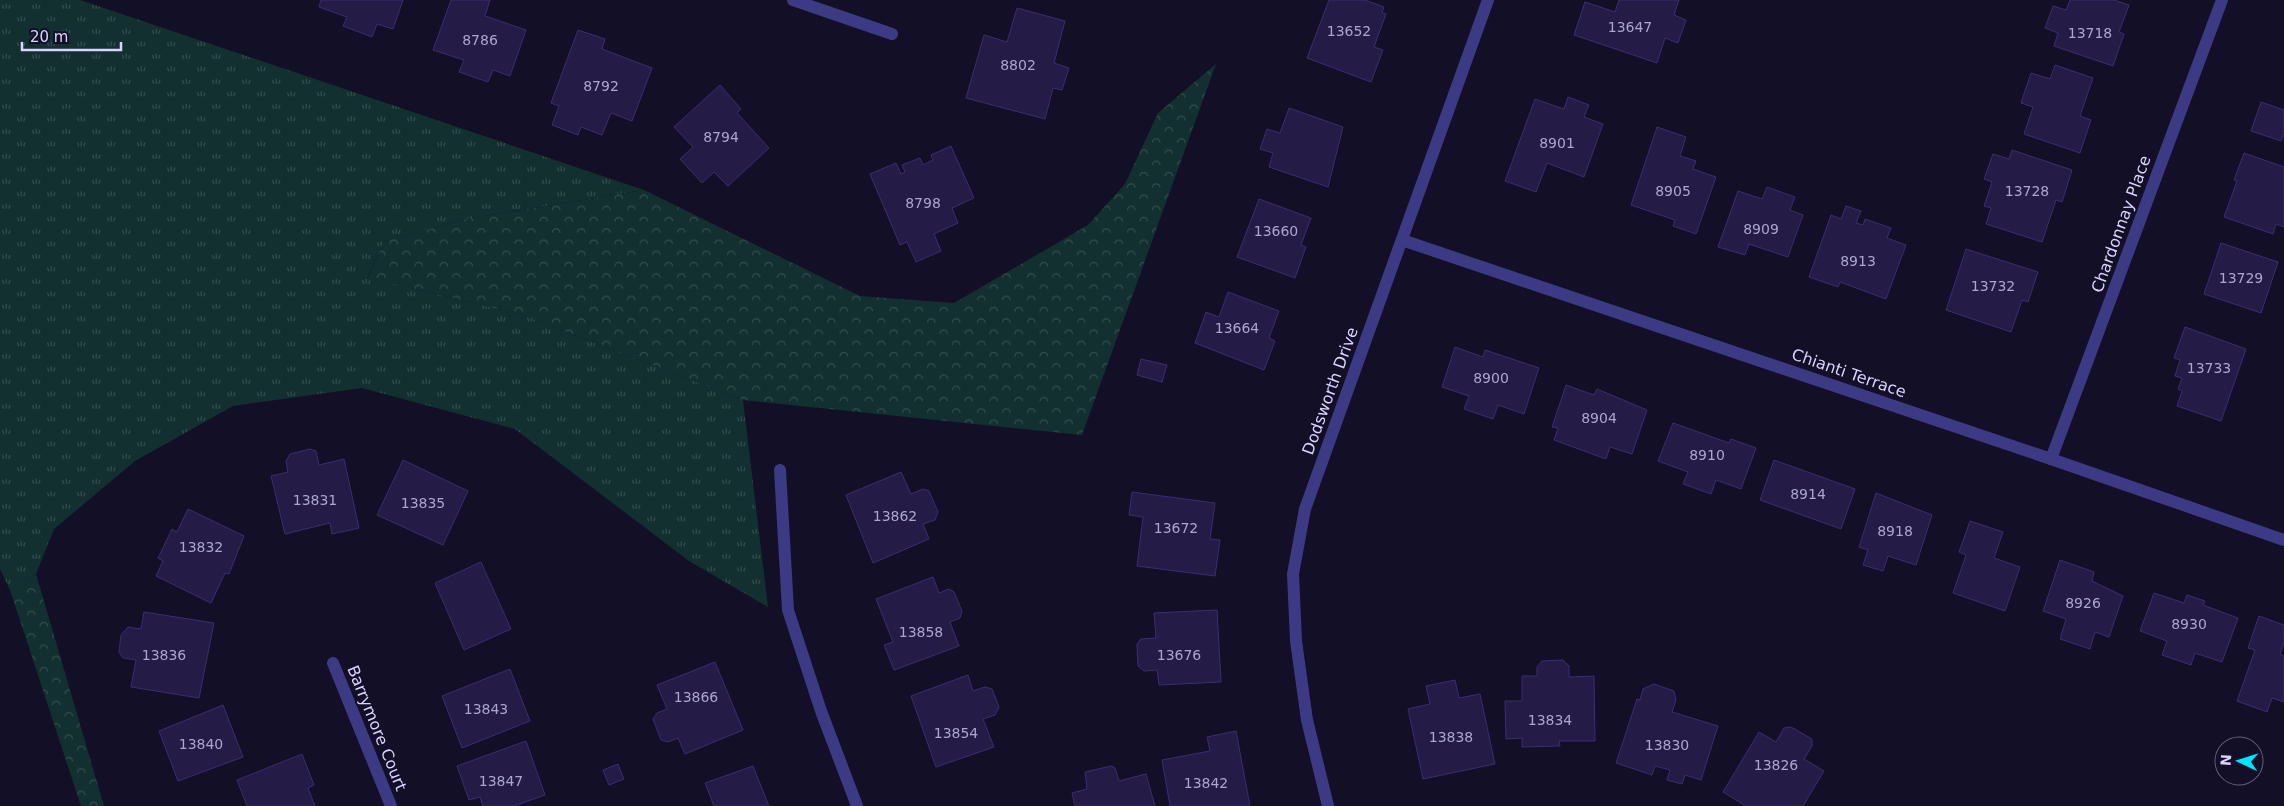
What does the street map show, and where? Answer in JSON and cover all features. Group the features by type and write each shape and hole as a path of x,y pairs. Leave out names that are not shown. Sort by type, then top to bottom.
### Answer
{"street":[{"path":"793,0 892,34"},
{"name":"Dodsworth Drive","path":"1328,806 1307,720 1296,641 1293,574 1304,509 1488,0"},
{"name":"Chardonnay Place","path":"2051,458 2222,0"},
{"name":"Chianti Terrace","path":"1402,240 2051,458 2284,540"},
{"path":"780,470 788,610 821,711 857,806"},
{"name":"Barrymore Court","path":"333,663 391,806"}],"green space":[{"path":"0,0 80,0 644,190 466,219 384,241 367,279 522,315 743,400 768,607 689,561 515,429 362,388 233,406 135,461 54,529 36,574 10,590 0,569"},
{"path":"1216,64 1082,435 743,400 522,315 420,290 367,280 384,241 466,219 644,190 860,296 954,303 1088,225 1125,184 1158,113"},
{"path":"36,574 104,806 81,806 10,590"}],"building":[{"path":"321,0 403,0 393,29 377,24 372,37 343,26 347,17 319,7"},
{"path":"451,0 490,0 485,16 526,30 510,76 493,70 488,82 459,72 464,60 433,50"},
{"path":"1329,0 1365,0 1384,7 1382,13 1386,14 1374,47 1383,50 1371,82 1307,58"},
{"path":"1619,0 1679,0 1674,15 1686,20 1678,43 1665,38 1657,63 1574,35 1585,2 1615,12"},
{"path":"2070,0 2114,0 2129,5 2119,32 2124,34 2113,66 2054,46 2058,33 2045,28 2053,6 2066,10"},
{"path":"1017,8 1065,21 1054,63 1069,68 1062,90 1053,88 1045,119 966,98 984,35 1007,42"},
{"path":"578,30 605,39 602,49 652,68 632,121 611,113 602,135 581,127 578,135 552,125 559,106 551,103"},
{"path":"2055,65 2093,78 2080,116 2091,120 2080,153 2024,134 2033,107 2021,103 2031,73 2050,79"},
{"path":"720,85 741,109 737,113 769,148 728,186 714,172 702,183 680,159 693,147 674,127"},
{"path":"1568,97 1589,105 1584,117 1603,124 1584,177 1547,163 1536,192 1505,181 1535,99 1564,109"},
{"path":"2261,102 2284,110 2284,133 2281,141 2251,131"},
{"path":"1289,108 1343,127 1328,187 1269,167 1273,153 1260,149 1267,129 1280,133"},
{"path":"1657,127 1686,137 1680,156 1696,161 1693,169 1716,177 1696,234 1673,226 1675,220 1631,205"},
{"path":"951,146 974,198 952,208 958,223 934,234 941,251 916,262 907,242 900,245 870,174 896,163 901,174 905,172 902,165 920,158 923,165 933,160 931,155"},
{"path":"2012,150 2072,170 2062,202 2056,200 2042,242 1986,224 1991,208 1984,206 1992,182 1984,179 1993,154 2009,159"},
{"path":"2244,153 2284,167 2284,227 2276,224 2273,234 2224,217 2237,181 2234,180"},
{"path":"1767,187 1795,197 1790,210 1803,215 1788,257 1749,244 1745,255 1718,247 1738,191 1762,199"},
{"path":"1259,199 1311,218 1301,245 1306,247 1295,278 1237,257"},
{"path":"1846,206 1861,211 1856,223 1863,225 1865,219 1891,228 1887,238 1906,245 1886,299 1840,282 1838,287 1809,277 1831,215 1841,219"},
{"path":"2221,243 2278,262 2261,313 2204,294"},
{"path":"1966,249 2038,272 2028,302 2022,300 2011,332 1946,310"},
{"path":"1228,292 1279,311 1269,338 1275,341 1264,370 1195,343 1206,312 1219,317"},
{"path":"2185,327 2246,349 2221,421 2177,406 2182,391 2178,389 2182,378 2175,376 2180,360 2174,358"},
{"path":"1455,347 1483,357 1485,350 1539,368 1524,414 1498,405 1493,419 1464,409 1469,396 1442,387"},
{"path":"1141,359 1167,365 1162,382 1137,375"},
{"path":"1566,385 1594,395 1597,389 1647,410 1632,454 1610,447 1606,459 1554,440 1558,428 1552,427"},
{"path":"1673,423 1729,443 1731,439 1756,448 1741,489 1716,480 1711,494 1683,484 1688,472 1658,461"},
{"path":"310,449 316,451 319,465 344,459 359,528 332,534 330,523 285,534 271,476 288,472 286,461 290,454"},
{"path":"403,460 468,491 443,545 377,515"},
{"path":"1774,460 1855,489 1841,529 1760,500"},
{"path":"901,472 911,494 923,489 929,491 938,512 935,520 923,524 929,539 873,563 846,495"},
{"path":"1132,492 1215,503 1210,539 1220,540 1215,576 1137,566 1143,517 1129,515"},
{"path":"1876,493 1932,515 1916,565 1888,556 1883,571 1863,565 1868,550 1859,547"},
{"path":"188,509 244,536 229,574 225,573 211,603 156,576 163,561 158,558 172,529 177,532"},
{"path":"1970,521 2003,532 1994,558 2020,567 2005,611 1953,593 1966,555 1959,552"},
{"path":"2060,560 2094,572 2092,581 2123,596 2109,637 2095,632 2090,649 2060,639 2066,619 2043,611"},
{"path":"481,562 511,629 464,650 435,583"},
{"path":"933,577 939,593 949,589 954,592 962,611 960,618 950,622 959,646 894,670 884,645 893,642 876,599"},
{"path":"2154,593 2184,603 2187,595 2205,601 2203,605 2238,618 2222,662 2195,653 2191,665 2162,655 2167,641 2140,631"},
{"path":"1217,610 1221,682 1159,685 1157,670 1144,671 1138,666 1137,644 1141,639 1156,638 1154,613"},
{"path":"144,612 214,623 199,698 131,687 136,660 123,658 119,652 121,635 128,627 141,629"},
{"path":"2259,616 2284,625 2284,642 2280,654 2284,656 2284,702 2272,698 2267,712 2237,701 2255,650 2248,648"},
{"path":"1563,660 1569,666 1569,677 1594,676 1595,741 1559,741 1560,746 1522,747 1522,738 1506,739 1505,701 1522,701 1522,676 1537,676 1537,667 1542,661"},
{"path":"715,662 743,730 685,754 678,738 668,742 661,740 653,719 657,713 667,709 657,685"},
{"path":"510,669 530,721 462,748 442,696"},
{"path":"968,675 973,691 985,687 992,689 999,707 995,715 983,719 994,747 936,767 911,696"},
{"path":"1455,680 1459,698 1480,694 1495,764 1423,779 1408,709 1430,704 1426,686"},
{"path":"1654,684 1674,691 1676,700 1672,712 1718,726 1701,780 1685,775 1682,784 1667,780 1670,770 1655,766 1652,775 1616,763 1637,699 1640,700 1643,689"},
{"path":"223,705 243,757 178,781 159,731"},
{"path":"1791,727 1812,739 1812,746 1804,759 1824,771 1803,806 1746,806 1723,792 1759,732 1776,742 1784,728"},
{"path":"1236,731 1250,806 1170,806 1162,760 1210,751 1207,737"},
{"path":"526,741 545,795 514,806 483,806 480,797 469,800 457,766"},
{"path":"302,754 314,785 308,788 315,806 247,806 237,780"},
{"path":"618,764 624,779 609,785 603,770"},
{"path":"753,766 769,806 714,806 705,783"},
{"path":"1111,766 1115,768 1119,781 1146,774 1155,806 1075,806 1072,793 1087,789 1085,772"}]}
